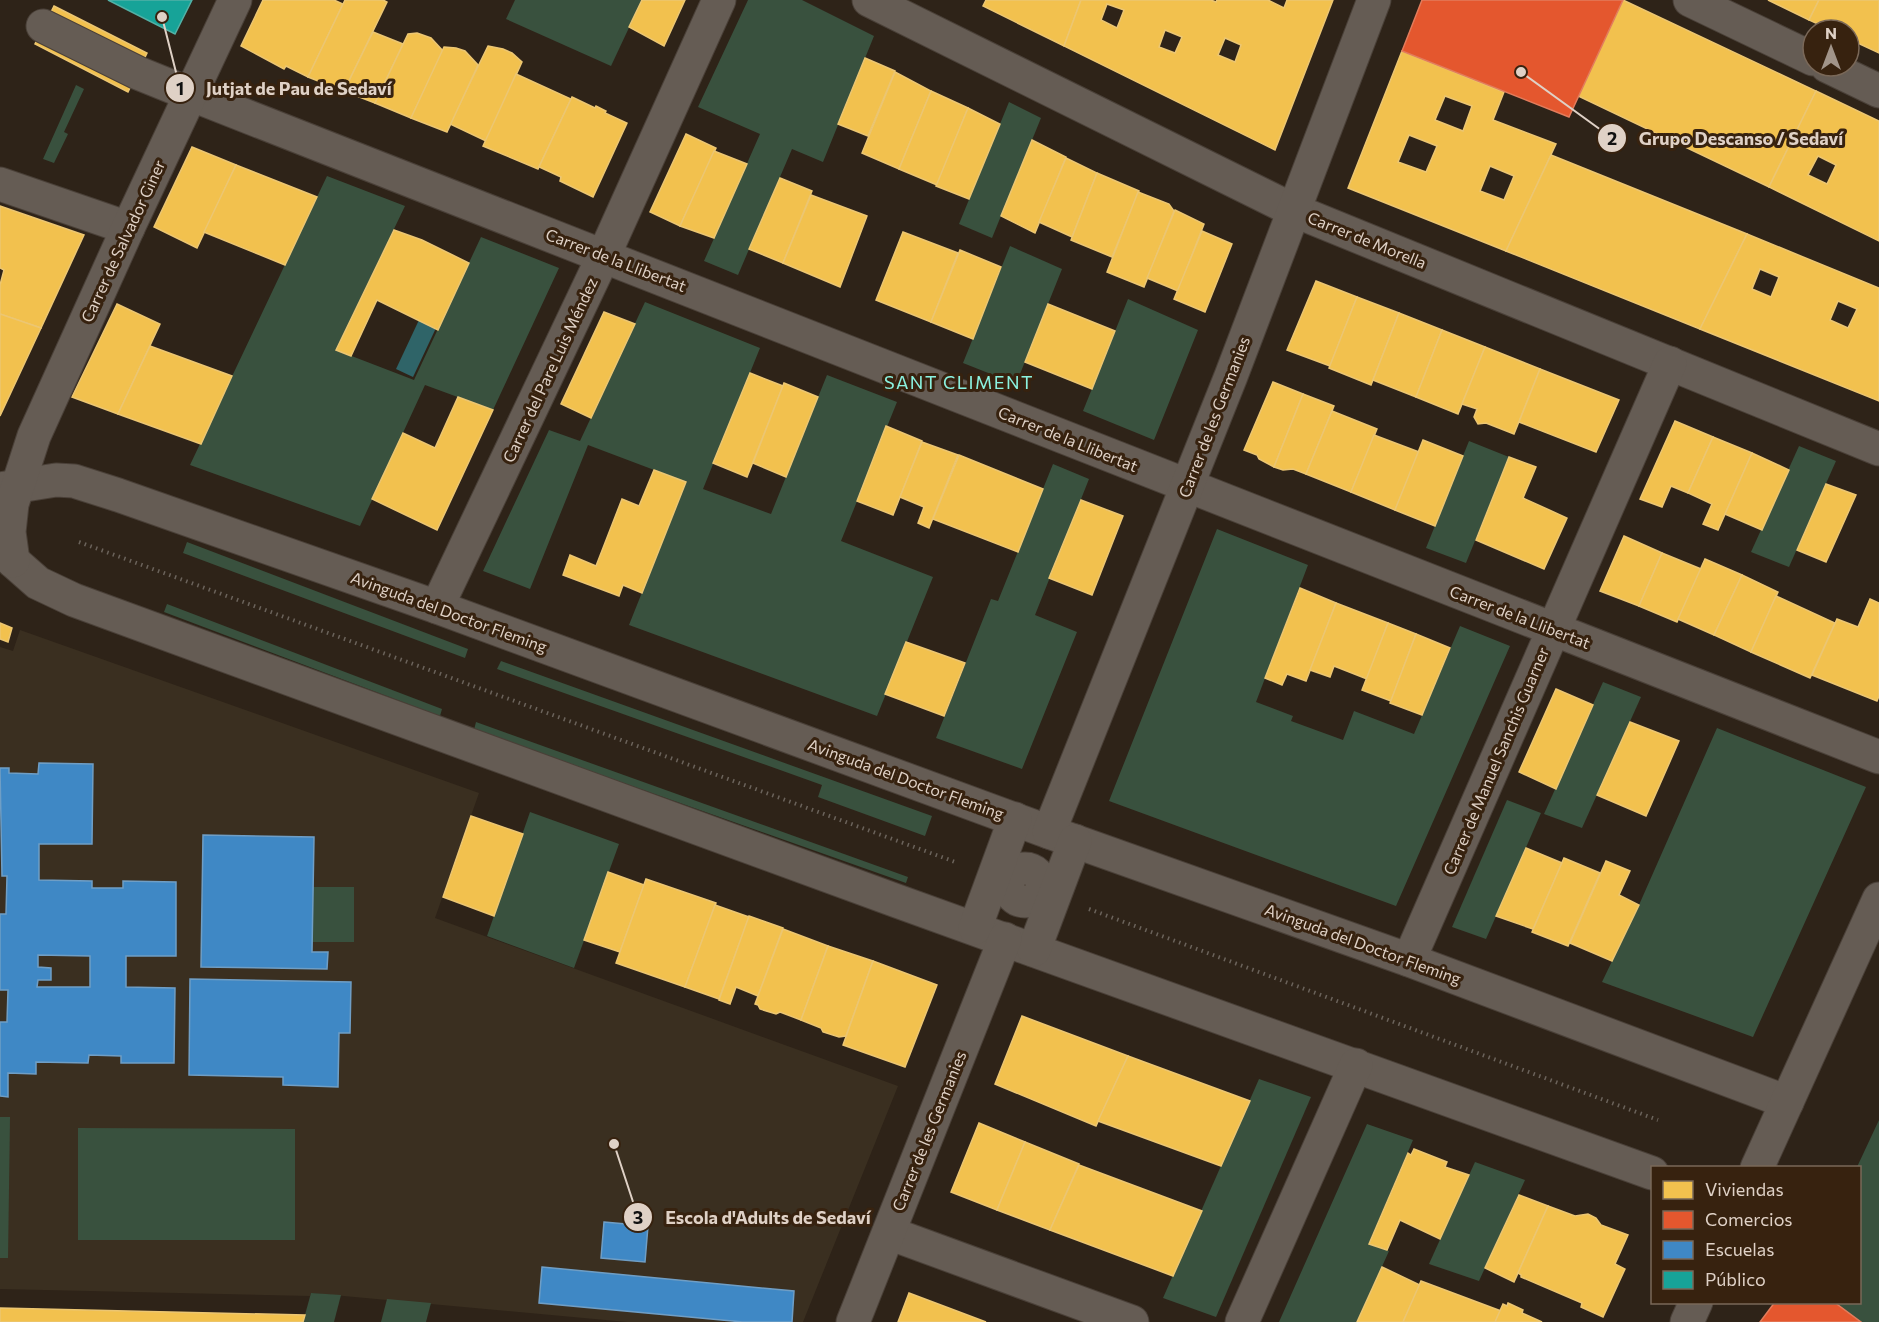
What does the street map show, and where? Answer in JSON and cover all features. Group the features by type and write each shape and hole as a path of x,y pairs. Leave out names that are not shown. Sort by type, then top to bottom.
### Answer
{"street":[{"name":"Carrer de Salvador Giner","path":"10,487 235,0"},
{"name":"Carrer del Pare Luis Méndez","path":"437,607 604,255 718,0"},
{"name":"Carrer de Morella","path":"869,0 1293,210 1879,449"},
{"name":"Carrer de les Germanies","path":"853,1322 889,1233 1019,944 1062,836 1187,486 1374,0"},
{"path":"1690,0 1801,53"},
{"name":"Carrer de la Llibertat","path":"43,26 138,73 190,94 1879,757"},
{"path":"1852,78 1879,91"},
{"path":"0,184 128,228"},
{"name":"Carrer de Manuel Sanchis Guarner","path":"1409,960 1670,363"},
{"name":"Avinguda del Doctor Fleming","path":"10,487 56,480 74,481 437,607 1015,819 1409,960 1787,1102"},
{"path":"10,487 12,504 6,554 38,583 74,600 1651,1172"},
{"path":"975,928 1015,819"},
{"path":"1757,1166 1879,899"},
{"path":"1242,1322 1356,1065"},
{"path":"889,1233 1132,1322"},
{"path":"1687,1322 1695,1304"}],"path":[{"path":"79,542 968,867"},
{"path":"1087,908 1658,1120"}],"shaded area":[{"path":"20,630 479,793 435,918 898,1086 803,1322 627,1322 311,1293 310,1296 0,1289 0,647 13,651"}],"green space":[{"path":"515,0 642,0 611,66 506,19"},
{"path":"748,0 802,0 874,36 823,162 792,149 738,275 704,261 760,134 698,107"},
{"path":"76,85 84,89 64,132 68,134 54,163 43,159"},
{"path":"1009,102 1041,118 992,238 959,224"},
{"path":"327,176 405,206 336,350 414,380 481,237 559,268 493,410 425,385 360,526 190,465"},
{"path":"1010,246 1062,269 1016,384 963,363"},
{"path":"1128,299 1198,330 1154,440 1083,411"},
{"path":"645,302 760,348 703,489 771,514 827,375 897,402 841,541 933,577 877,716 629,625 686,482 588,445 530,589 483,571 549,430 580,441"},
{"path":"1469,441 1509,457 1466,563 1426,548"},
{"path":"1799,446 1836,461 1789,567 1751,552"},
{"path":"1053,464 1089,479 1035,615 1077,632 1022,769 936,738 991,599 998,601"},
{"path":"1217,529 1308,565 1256,702 1293,716 1291,721 1343,740 1354,711 1414,734 1460,626 1510,646 1396,906 1109,801"},
{"path":"187,542 468,649 465,658 183,553"},
{"path":"167,604 442,709 440,716 164,612"},
{"path":"501,661 932,816 925,836 818,797 822,785 497,669"},
{"path":"1603,682 1641,697 1582,828 1544,814"},
{"path":"476,722 908,877 906,883 474,730"},
{"path":"1717,728 1866,787 1753,1037 1602,982 1639,905"},
{"path":"1507,800 1541,813 1486,939 1452,927"},
{"path":"530,812 619,844 574,968 487,936"},
{"path":"313,887 354,887 354,942 312,942"},
{"path":"1259,1079 1311,1097 1216,1317 1163,1298"},
{"path":"0,1117 10,1117 8,1258 0,1258"},
{"path":"1879,1120 1879,1322 1760,1322 1774,1304 1861,1304 1861,1166 1857,1166"},
{"path":"1367,1124 1413,1140 1369,1243 1389,1251 1357,1322 1279,1322"},
{"path":"78,1128 295,1129 295,1240 78,1240"},
{"path":"1475,1162 1525,1180 1479,1281 1429,1264"},
{"path":"311,1293 341,1295 334,1322 303,1322"},
{"path":"387,1299 431,1303 426,1322 381,1322"}],"water":[{"path":"419,320 436,328 413,377 396,369"}],"building: Viviendas":[{"path":"263,0 334,0 343,4 308,77 286,66 284,69 241,46"},
{"path":"345,0 383,0 387,2 344,91 308,77"},
{"path":"642,0 685,0 664,46 629,27"},
{"path":"986,0 1081,0 1064,46 983,6"},
{"path":"1081,0 1211,0 1216,2 1217,0 1268,0 1284,8 1287,0 1333,0 1275,150 1064,46","holes":["1107,4 1124,10 1117,28 1101,20","1165,30 1182,37 1175,53 1159,47","1225,38 1241,45 1235,62 1218,55"]},
{"path":"1623,0 1816,91 1769,187 1578,96"},
{"path":"1768,0 1819,0 1810,18 1805,18"},
{"path":"1819,0 1879,0 1879,53 1861,45 1861,18 1810,18"},
{"path":"54,6 147,53 128,92 35,44"},
{"path":"373,32 403,44 375,103 344,91"},
{"path":"417,33 431,38 443,51 411,118 375,103 408,34"},
{"path":"488,46 512,53 522,62 486,141 450,124"},
{"path":"444,47 465,51 478,65 447,132 411,118"},
{"path":"1402,51 1504,92 1493,120 1556,144 1506,251 1348,188","holes":["1445,96 1472,106 1463,131 1435,120","1409,135 1437,146 1426,172 1398,162","1490,166 1514,176 1504,200 1480,191"]},
{"path":"865,58 895,71 868,136 838,124"},
{"path":"895,72 931,91 899,169 862,153"},
{"path":"516,74 571,99 538,169 483,146"},
{"path":"931,91 968,108 937,185 899,169"},
{"path":"1816,91 1879,121 1879,241 1769,187","holes":["1818,156 1836,165 1827,184 1808,175"]},
{"path":"572,97 595,108 596,106 606,111 605,113 627,123 593,197 560,181 561,177 539,167"},
{"path":"968,108 1000,124 969,199 936,186"},
{"path":"686,134 716,148 680,226 650,212"},
{"path":"1032,140 1066,157 1035,233 1001,216"},
{"path":"192,147 236,165 197,248 154,227"},
{"path":"714,151 747,164 714,238 680,226"},
{"path":"1551,155 1747,234 1700,329 1506,251"},
{"path":"1066,158 1097,173 1072,237 1039,222"},
{"path":"236,165 317,197 285,265 204,232"},
{"path":"1097,173 1139,191 1112,257 1071,240"},
{"path":"780,178 812,191 783,263 749,249"},
{"path":"1138,192 1169,204 1174,211 1144,287 1107,272"},
{"path":"811,195 867,216 840,287 783,263"},
{"path":"0,206 84,235 41,328 0,314 0,285 4,270 0,268"},
{"path":"1175,210 1204,224 1178,291 1147,278"},
{"path":"394,230 422,240 469,263 438,330 377,300 351,356 336,350"},
{"path":"1202,231 1232,244 1205,312 1174,299"},
{"path":"903,232 958,253 931,322 876,300"},
{"path":"1747,234 1879,288 1879,401 1700,329","holes":["1760,269 1779,277 1771,297 1752,289","1838,301 1857,309 1848,328 1830,320"]},
{"path":"960,250 1001,267 973,339 931,322"},
{"path":"1316,281 1357,297 1330,366 1287,350"},
{"path":"1357,297 1399,313 1371,385 1329,368"},
{"path":"117,304 160,324 118,414 72,397"},
{"path":"1048,304 1115,331 1092,389 1025,362"},
{"path":"604,312 635,324 591,418 561,404"},
{"path":"1399,313 1442,330 1416,397 1373,380"},
{"path":"0,314 41,328 0,416"},
{"path":"1442,330 1485,347 1458,414 1416,397"},
{"path":"150,346 232,376 201,444 118,414"},
{"path":"1485,347 1540,369 1514,434 1486,423 1478,424 1474,417 1477,409 1462,404"},
{"path":"1540,369 1619,400 1596,452 1519,422"},
{"path":"750,373 783,386 747,477 713,463"},
{"path":"1273,382 1303,394 1274,467 1259,459 1257,455 1244,450"},
{"path":"784,383 818,397 786,477 753,463"},
{"path":"1303,394 1334,406 1306,474 1293,469 1283,470 1274,467"},
{"path":"458,397 493,410 437,530 372,499 403,433 435,448"},
{"path":"1332,411 1377,429 1351,492 1306,474"},
{"path":"1675,421 1713,437 1688,493 1671,486 1662,507 1640,499"},
{"path":"886,426 922,441 893,515 857,501"},
{"path":"1374,435 1419,452 1395,510 1351,492"},
{"path":"1713,437 1752,453 1718,530 1703,524 1712,504 1688,493"},
{"path":"1423,440 1463,456 1435,526 1395,510"},
{"path":"922,442 958,455 929,528 918,523 924,507 900,497"},
{"path":"1752,453 1789,470 1762,530 1725,514"},
{"path":"959,455 1043,489 1018,552 933,519"},
{"path":"1509,457 1536,467 1523,498 1567,518 1544,569 1476,540"},
{"path":"654,470 686,482 642,593 623,585 619,596 563,575 570,555 596,566 622,499 639,506"},
{"path":"1826,484 1856,495 1826,562 1797,550"},
{"path":"1081,500 1123,516 1092,595 1049,578"},
{"path":"1624,536 1662,553 1639,606 1600,591"},
{"path":"1662,553 1701,569 1677,622 1639,606"},
{"path":"1705,559 1742,575 1714,635 1678,619"},
{"path":"1742,575 1778,592 1751,652 1714,635"},
{"path":"1300,588 1336,603 1306,681 1287,674 1282,685 1265,678"},
{"path":"1776,596 1835,623 1810,678 1751,652"},
{"path":"1870,599 1879,603 1879,696 1877,701 1812,675 1837,619 1858,627"},
{"path":"1336,603 1388,623 1367,679 1334,666 1330,677 1310,670"},
{"path":"0,623 12,628 8,642 0,639"},
{"path":"1388,623 1416,634 1391,701 1362,690"},
{"path":"1416,634 1450,648 1422,715 1390,703"},
{"path":"906,642 965,663 944,716 885,694"},
{"path":"1556,689 1593,705 1556,789 1519,772"},
{"path":"1630,722 1679,741 1646,816 1597,795"},
{"path":"471,816 523,834 494,916 443,897"},
{"path":"1526,848 1562,863 1533,929 1496,916"},
{"path":"1564,858 1600,873 1568,946 1532,932"},
{"path":"1606,861 1630,871 1619,895 1639,905 1612,961 1570,943"},
{"path":"608,872 644,885 620,952 584,940"},
{"path":"646,879 716,903 685,987 616,963"},
{"path":"715,905 749,917 719,999 685,987"},
{"path":"749,916 783,928 758,996 736,987 730,1004 719,1000"},
{"path":"783,929 828,946 801,1020 780,1012 776,1014 760,1009 755,1004"},
{"path":"828,946 873,961 846,1036 839,1037 823,1032 821,1028 801,1020"},
{"path":"873,961 937,985 905,1067 843,1045"},
{"path":"1022,1016 1128,1056 1096,1126 995,1084"},
{"path":"1128,1056 1250,1101 1221,1166 1098,1121"},
{"path":"979,1123 1025,1142 997,1210 951,1192"},
{"path":"1025,1142 1079,1164 1050,1230 997,1210"},
{"path":"1414,1149 1447,1162 1445,1167 1469,1175 1440,1239 1400,1220 1387,1250 1369,1244 1408,1153 1411,1155"},
{"path":"1079,1165 1202,1211 1173,1276 1050,1230"},
{"path":"1519,1195 1548,1206 1514,1282 1485,1268"},
{"path":"1548,1206 1575,1216 1588,1214 1596,1218 1601,1225 1628,1235 1615,1264 1625,1269 1603,1317 1581,1307 1582,1303 1521,1277 1518,1273"},
{"path":"1382,1267 1420,1285 1403,1322 1357,1322"},
{"path":"1421,1281 1501,1311 1495,1322 1403,1322"},
{"path":"909,1293 986,1322 898,1322"},
{"path":"1508,1303 1523,1310 1522,1313 1542,1322 1495,1322 1503,1304 1507,1306"},
{"path":"0,1308 305,1315 303,1322 0,1322"}],"building: Comercios":[{"path":"1422,0 1623,0 1569,117 1402,51"},
{"path":"1774,1304 1837,1304 1861,1322 1760,1322"}],"building: Escuelas":[{"path":"39,763 93,764 92,844 39,844 39,880 92,881 92,888 123,888 123,881 176,882 176,956 126,956 126,987 175,988 174,1063 121,1063 121,1056 89,1055 88,1063 36,1062 36,1074 8,1073 8,1097 0,1096 0,1022 7,1022 8,990 0,990 0,914 6,914 7,876 2,876 0,768 9,768 9,773 38,774","holes":["38,955 90,956 90,987 37,987 38,980 51,980 51,968 38,967"]},
{"path":"203,835 314,837 312,952 328,952 327,969 201,967"},
{"path":"190,979 351,982 350,1033 339,1033 338,1087 283,1085 283,1077 189,1075"},
{"path":"604,1222 648,1226 645,1262 601,1258"},
{"path":"542,1267 794,1291 792,1322 743,1322 539,1303"}],"building: Público":[{"path":"108,0 192,0 175,34"}],"place":[{"name":"Jutjat de Pau de Sedaví","path":"162,17"},
{"name":"Grupo Descanso / Sedaví","path":"1521,72"},
{"name":"Escola d'Adults de Sedaví","path":"614,1144"}],"district":[{"name":"SANT CLIMENT","path":"959,383"}]}
